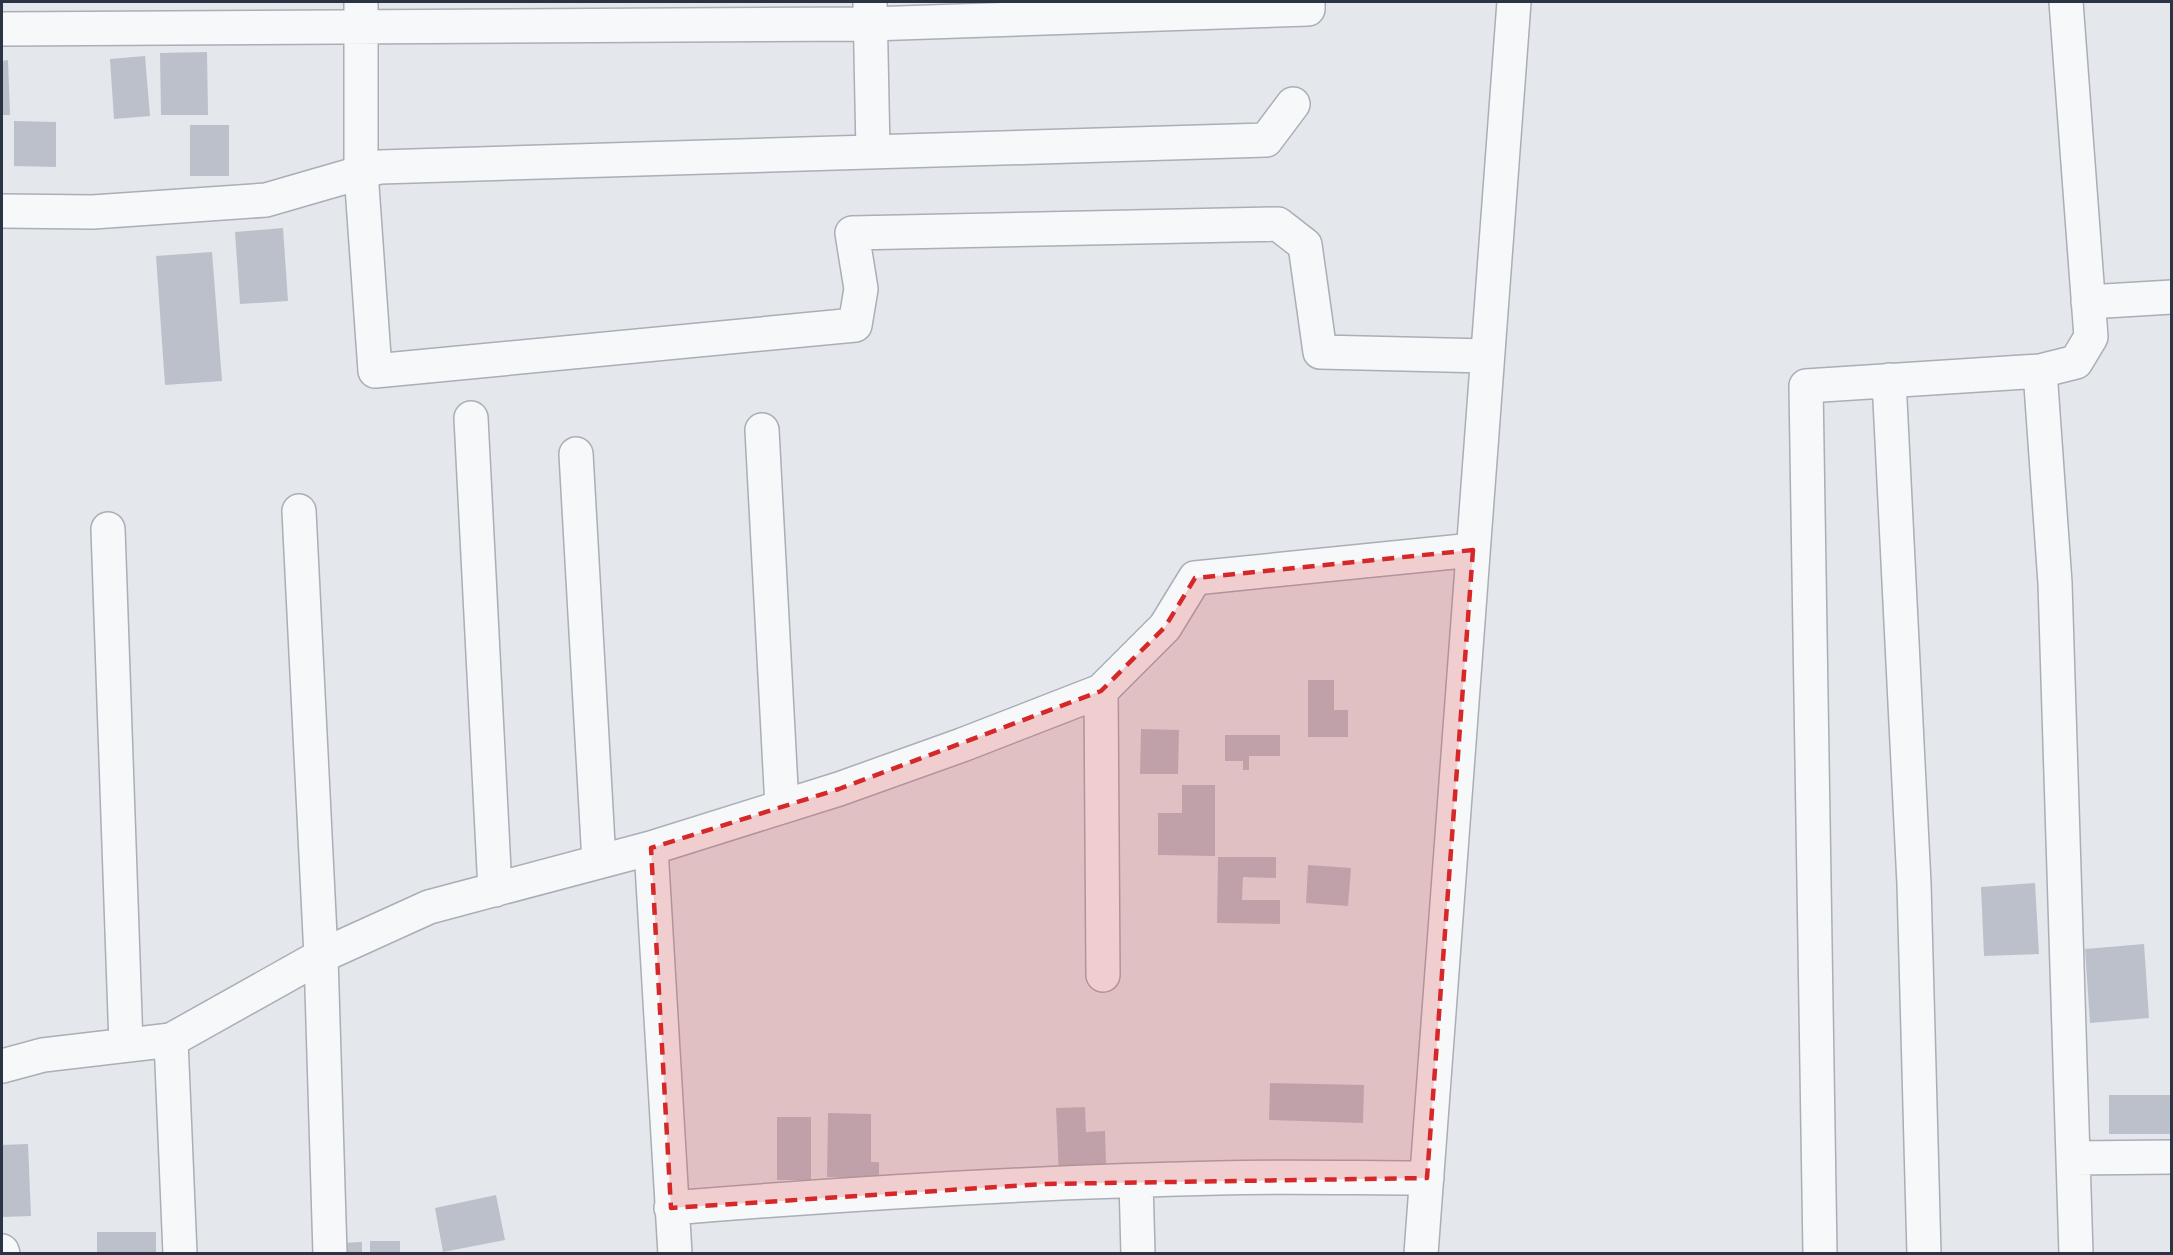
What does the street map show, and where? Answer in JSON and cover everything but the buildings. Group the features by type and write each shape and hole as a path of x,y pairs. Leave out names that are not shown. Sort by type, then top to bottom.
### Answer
{"street":[{"path":"2,29 361,14 1308,9 1308,2"},
{"path":"1421,1254 1514,2"},
{"path":"1820,1254 1806,386 2040,371 2076,362 2091,337 2066,2"},
{"path":"870,13 873,152"},
{"path":"361,14 361,172 375,371 855,325 861,289 852,233 1278,224 1305,245 1320,352 1488,356"},
{"path":"2,211 93,212 266,200 380,167 1266,140 1293,104"},
{"path":"2088,302 2172,297"},
{"path":"2040,371 2055,583 2076,1254"},
{"path":"1889,380 1914,884 1924,1254"},
{"path":"471,418 495,890"},
{"path":"762,430 782,807"},
{"path":"576,454 599,862"},
{"path":"299,511 321,956 330,1254"},
{"path":"108,530 126,1045"},
{"path":"2,1066 43,1055 171,1040 321,956 429,907 651,848 839,789 962,745 1101,691 1165,627 1195,578 1473,550"},
{"path":"1101,691 1103,975"},
{"path":"651,848 675,1254"},
{"path":"171,1040 180,1254"},
{"path":"2073,1158 2172,1157"},
{"path":"671,1208 856,1193 1136,1181 1220,1178 1427,1178"},
{"path":"1136,1181 1138,1254"}],"highlighted area":[{"path":"1473,550 1427,1178 1044,1184 671,1208 651,848 839,789 1101,691 1165,627 1195,578"}]}
